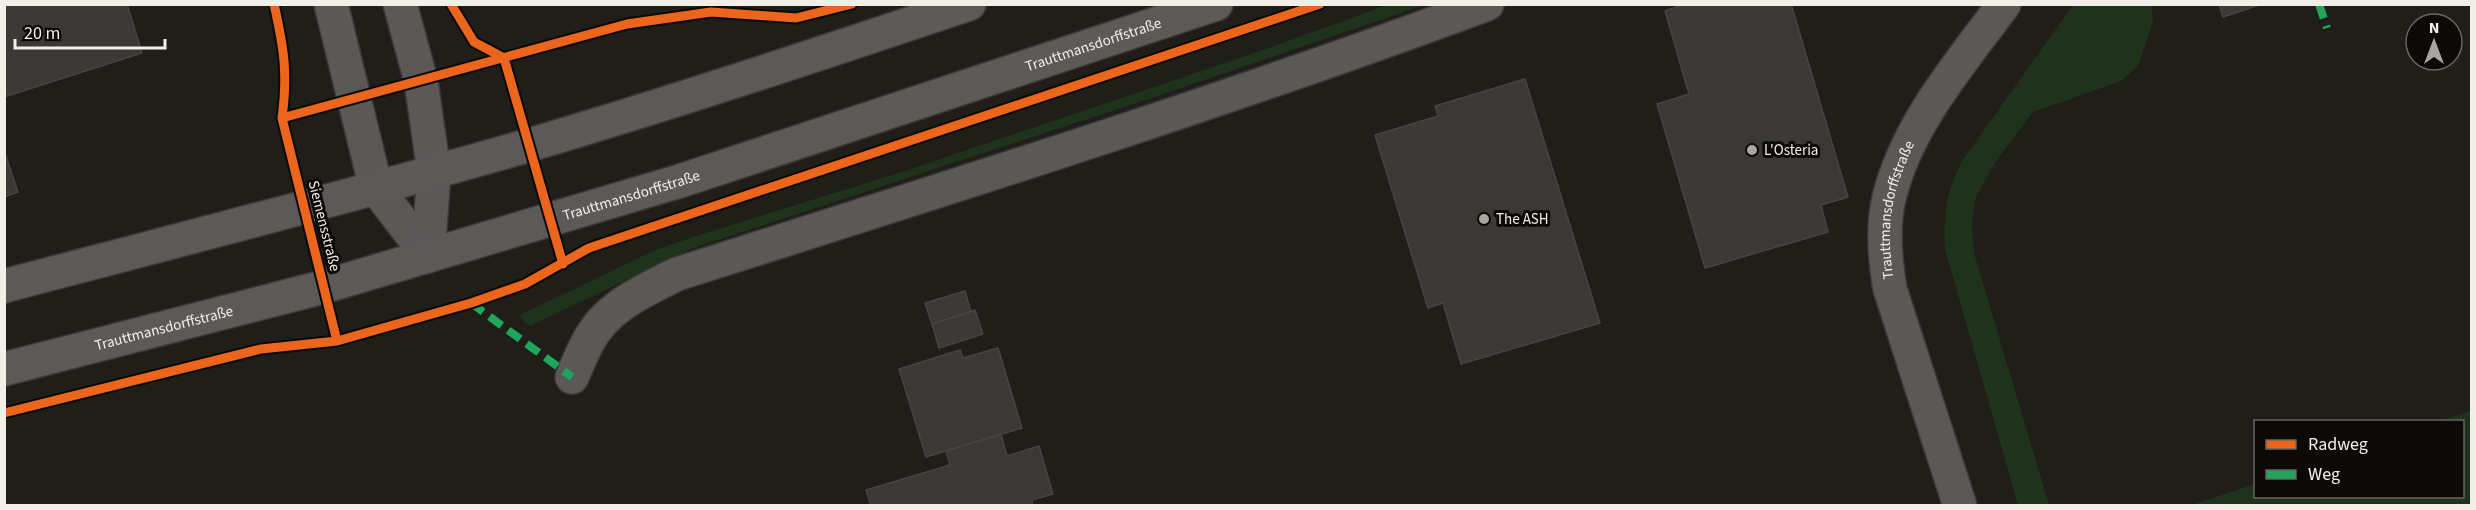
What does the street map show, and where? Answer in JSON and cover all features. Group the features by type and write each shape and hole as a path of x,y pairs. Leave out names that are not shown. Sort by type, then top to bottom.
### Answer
{"main road":[{"path":"4,286 434,172 769,71 969,4"},
{"name":"Trauttmansdorffstraße","path":"4,369 323,287 680,181 1216,4"}],"street":[{"path":"331,4 376,188 428,256"},
{"path":"400,4 421,81 434,172 428,256"},
{"path":"572,377 588,340 607,316 634,296 677,274 1166,117 1487,4"},
{"name":"Trauttmansdorffstraße","path":"1960,506 1890,289 1884,257 1885,227 1889,198 1895,178 1912,139 1932,103 2004,4"}],"green space":[{"path":"1390,4 1424,5 1155,97 693,248 530,326 518,316 653,251 908,170 1260,51"},
{"path":"2073,5 2151,5 2153,21 2138,66 2121,81 2033,112 1996,161 1976,197 1972,224 1974,253 2049,505 2018,505 1945,249 1945,214 1952,183 1962,161"},
{"path":"2471,411 2471,505 2192,505 2254,484 2254,498 2464,498 2464,420 2443,420"}],"building":[{"path":"4,4 127,4 142,53 4,97"},
{"name":"L'Osteria","path":"1685,4 1791,4 1848,197 1821,205 1828,232 1705,268 1657,104 1689,94 1665,11"},
{"path":"2219,4 2262,4 2223,17"},
{"name":"The ASH","path":"1525,79 1600,323 1461,364 1443,303 1428,308 1375,135 1438,116 1435,106"},
{"path":"4,150 18,192 4,197"},
{"path":"965,291 971,312 932,324 925,303"},
{"path":"975,310 983,334 939,348 932,324"},
{"path":"998,348 1022,428 926,457 899,369 960,350 963,358"},
{"path":"1001,434 1007,456 1039,446 1053,494 1032,500 1033,506 871,506 866,490 950,465 946,451"}],"marked path":[{"path":"2319,4 2327,28"},
{"path":"471,303 572,377"}],"cycle path":[{"name":"Siemensstraße","path":"274,4 284,61 285,88 282,118 337,341"},
{"path":"451,4 474,42 504,58"},
{"path":"282,118 627,24 711,12 796,18 852,4"},
{"path":"4,413 261,349 337,341 471,303 525,284 589,248 1320,4"},
{"path":"504,58 563,264"}],"place":[{"name":"L'Osteria","path":"1752,150"},
{"name":"The ASH","path":"1484,219"}]}
